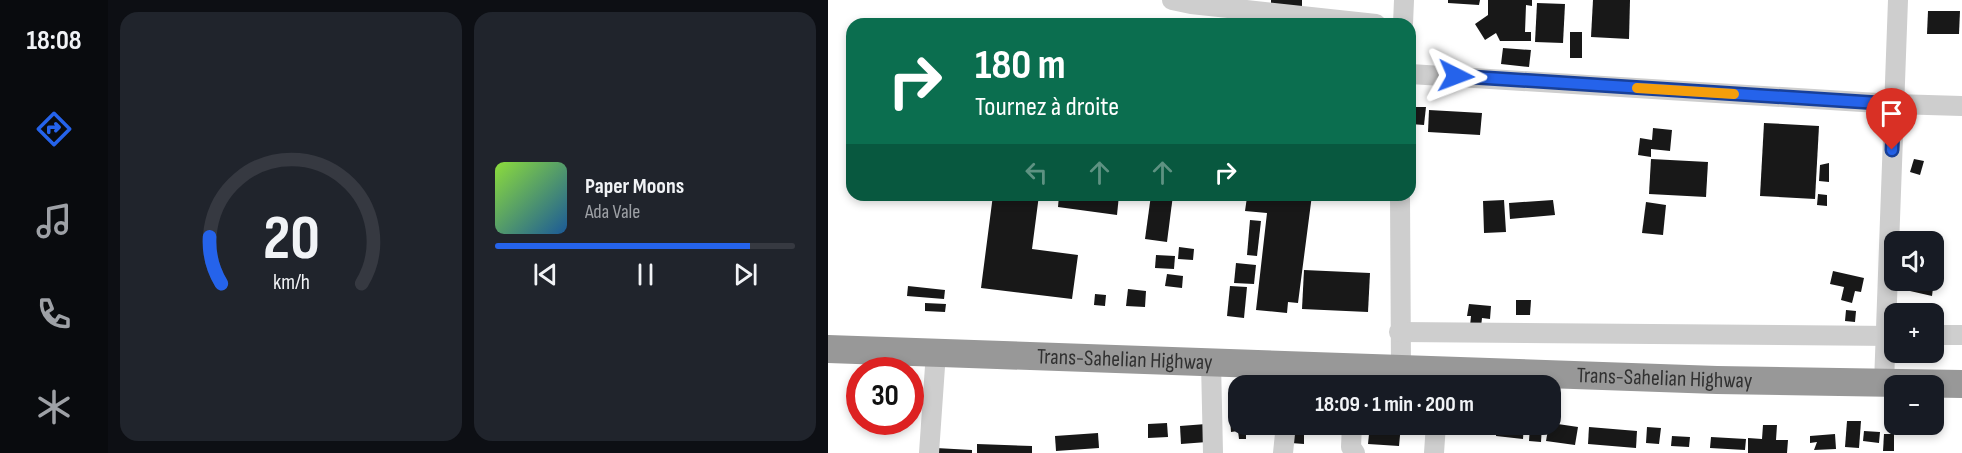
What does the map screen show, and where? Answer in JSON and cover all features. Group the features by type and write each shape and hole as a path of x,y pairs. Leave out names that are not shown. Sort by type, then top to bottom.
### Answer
{"highway":[{"name":"Trans-Sahelian Highway","path":"828,349 1211,363 1290,375"},
{"name":"Trans-Sahelian Highway","path":"1360,375 1401,368 1427,375"},
{"name":"Trans-Sahelian Highway","path":"1561,379 1884,383"},
{"name":"Trans-Sahelian Highway","path":"1944,384 1962,384"}],"street":[{"path":"1172,0 1329,18"},
{"path":"1403,18 1404,0"},
{"path":"1891,303 1898,0"},
{"path":"1416,74 1894,104 1962,106"},
{"path":"1400,201 1401,368"},
{"path":"1400,332 1884,336"},
{"path":"1944,335 1962,335"},
{"path":"929,453 936,352"},
{"path":"1211,363 1213,453"},
{"path":"1284,453 1285,435"},
{"path":"1352,435 1352,447 1355,453"},
{"path":"1434,453 1435,435"}],"building":[{"path":"1271,0 1302,0 1302,7 1271,7"},
{"path":"1448,0 1480,0 1479,5 1448,3"},
{"path":"1488,0 1532,0 1532,6 1526,5 1525,32 1531,32 1531,41 1500,41 1496,33 1485,40 1475,24 1488,15"},
{"path":"1593,0 1630,0 1629,39 1591,37"},
{"path":"1537,3 1565,4 1563,43 1535,42"},
{"path":"1928,11 1960,11 1959,34 1927,34"},
{"path":"1570,32 1582,32 1582,58 1570,58"},
{"path":"1503,48 1531,50 1529,67 1501,64"},
{"path":"1416,107 1426,107 1424,125 1416,124"},
{"path":"1429,110 1482,113 1480,135 1428,132"},
{"path":"1764,123 1819,126 1815,199 1760,196"},
{"path":"1653,128 1672,130 1670,151 1651,149 1651,157 1638,155 1640,138 1652,140"},
{"path":"1651,159 1708,162 1706,197 1649,194"},
{"path":"1914,159 1924,161 1920,175 1910,172"},
{"path":"1829,163 1829,182 1819,181 1820,165"},
{"path":"1818,194 1827,195 1827,206 1817,205"},
{"path":"1504,200 1506,232 1484,233 1483,201"},
{"path":"1553,200 1555,215 1510,219 1509,203"},
{"path":"992,201 1038,201 1032,249 1078,255 1072,299 981,288"},
{"path":"1058,201 1118,201 1117,215 1058,207"},
{"path":"1150,201 1172,201 1167,242 1145,239"},
{"path":"1246,201 1311,201 1298,303 1288,302 1287,313 1256,310 1267,213 1245,211"},
{"path":"1646,202 1666,205 1663,235 1642,233"},
{"path":"1250,220 1261,221 1257,256 1247,255"},
{"path":"1179,247 1194,249 1193,260 1178,259"},
{"path":"1156,255 1175,256 1174,269 1155,268"},
{"path":"1236,263 1256,265 1254,284 1234,283"},
{"path":"1304,270 1370,273 1368,312 1302,309"},
{"path":"1833,271 1864,278 1861,292 1855,291 1852,303 1841,300 1844,287 1830,284"},
{"path":"1167,274 1183,276 1182,288 1165,286"},
{"path":"908,286 945,290 944,299 907,296"},
{"path":"1230,286 1247,287 1244,318 1227,316"},
{"path":"1128,289 1146,291 1145,307 1126,306"},
{"path":"1910,291 1933,291 1932,296"},
{"path":"1095,294 1106,295 1105,306 1094,305"},
{"path":"1516,300 1531,300 1530,315 1516,315"},
{"path":"925,303 946,304 945,312 925,311"},
{"path":"1469,304 1491,306 1490,319 1482,318 1481,327 1470,326 1471,316 1467,316"},
{"path":"1846,310 1856,311 1855,322 1845,321"},
{"path":"1847,421 1861,421 1859,448 1845,447"},
{"path":"1167,423 1168,437 1148,438 1148,424"},
{"path":"1206,424 1207,442 1181,444 1180,426"},
{"path":"1561,424 1578,427 1575,445 1546,441 1547,435 1561,435"},
{"path":"1763,425 1777,425 1776,440 1788,440 1787,453 1748,453 1748,438 1762,439"},
{"path":"1589,427 1637,431 1636,448 1588,444"},
{"path":"1647,427 1661,428 1659,444 1646,443"},
{"path":"1864,431 1880,432 1879,443 1863,441"},
{"path":"1098,433 1099,448 1056,451 1055,436"},
{"path":"1835,434 1836,449 1814,450 1817,442 1810,443 1810,436"},
{"path":"1884,434 1894,435 1894,451 1883,451"},
{"path":"1238,435 1246,435 1246,439 1239,439"},
{"path":"1291,435 1304,435 1304,444 1291,443"},
{"path":"1369,435 1400,435 1399,446 1368,444"},
{"path":"1496,435 1523,435 1523,439"},
{"path":"1529,435 1541,435 1541,442 1529,441"},
{"path":"1672,436 1690,437 1689,447 1671,446"},
{"path":"1711,437 1746,439 1745,450 1710,448"},
{"path":"977,444 1032,446 1032,453 977,453"},
{"path":"936,448 972,450 972,453 936,453"}],"slow traffic":[{"path":"1637,88 1734,94"}],"route":[{"path":"1456,76 1894,104 1892,150"}]}
